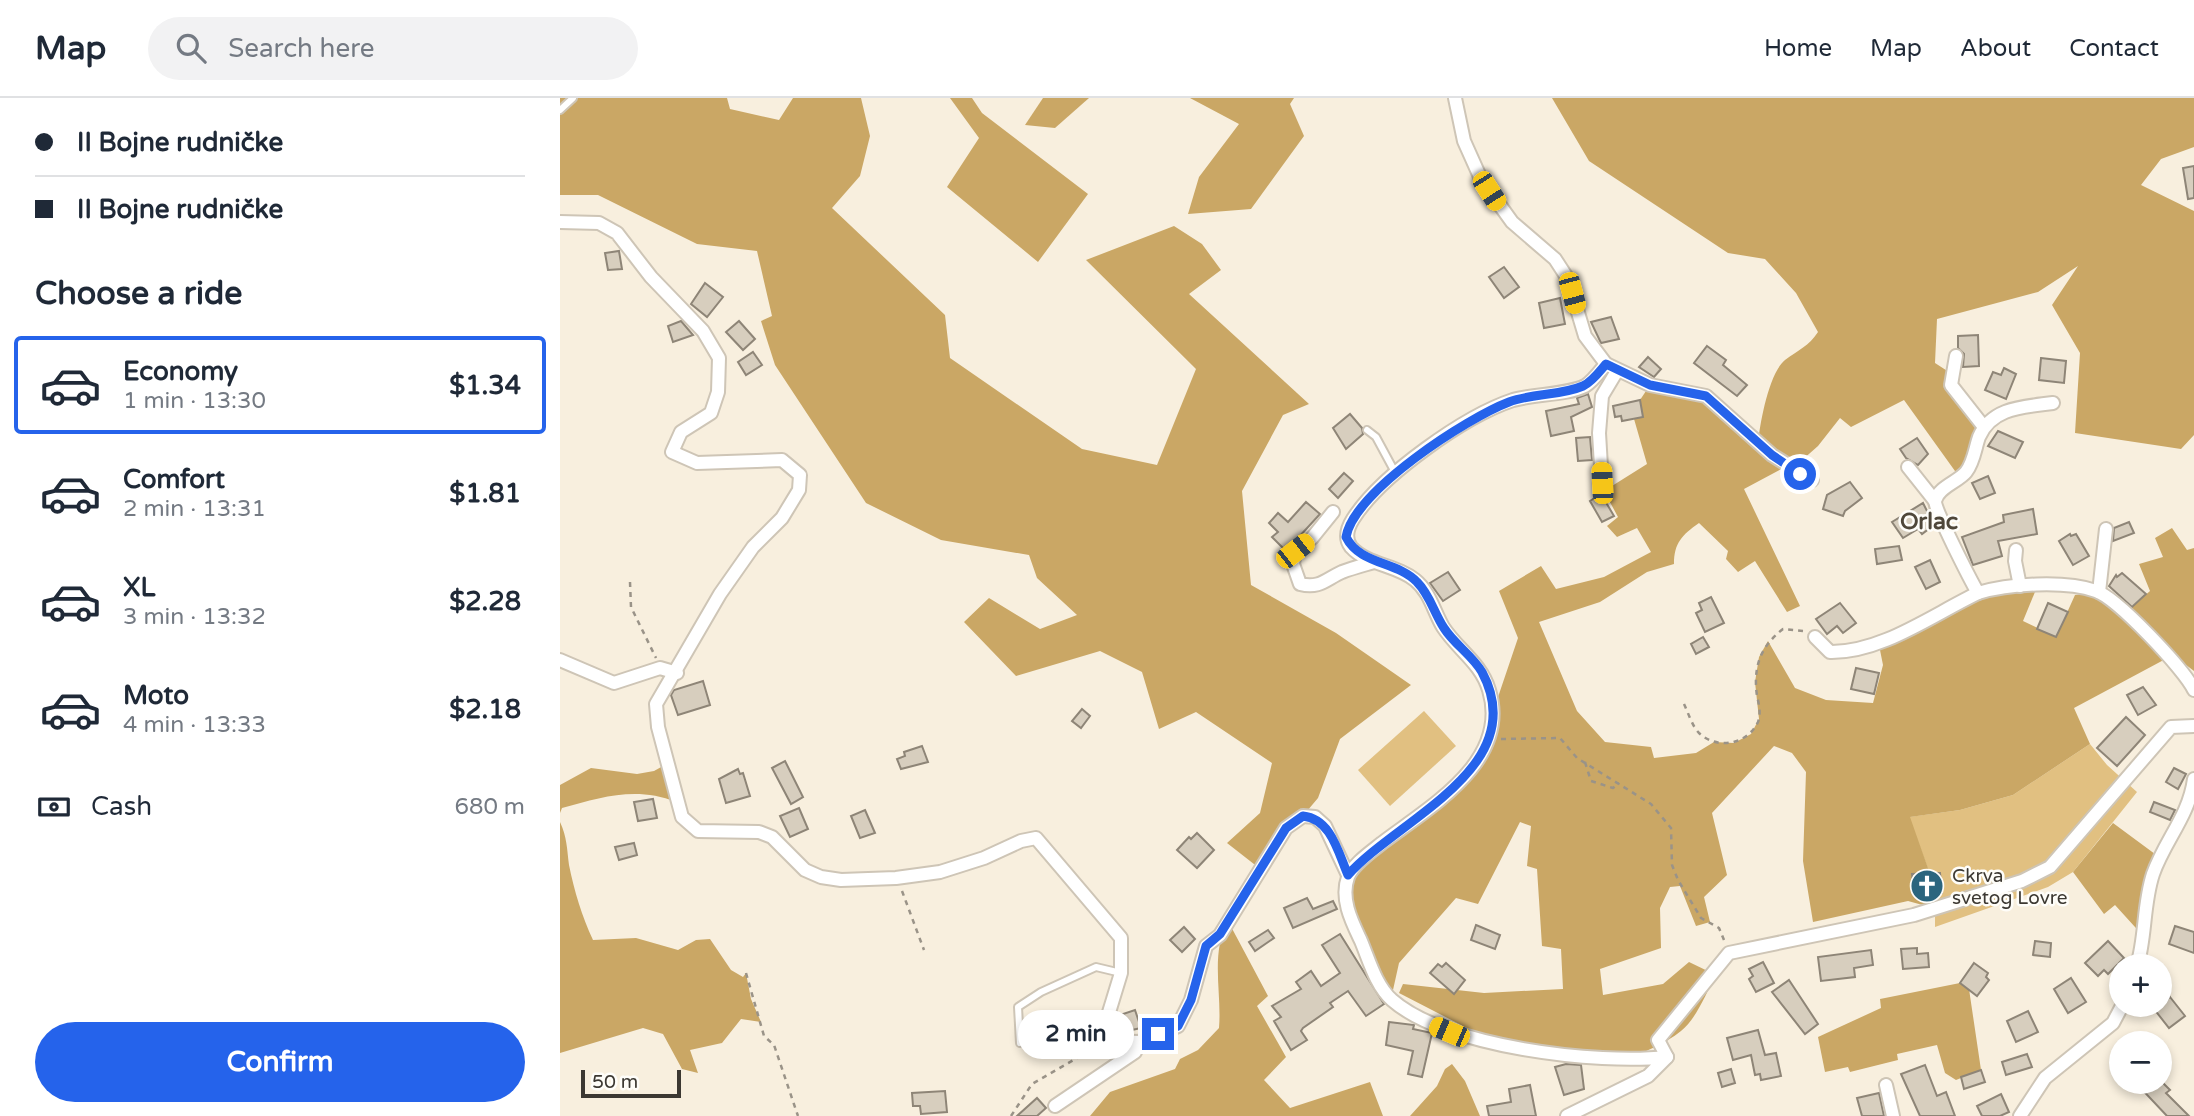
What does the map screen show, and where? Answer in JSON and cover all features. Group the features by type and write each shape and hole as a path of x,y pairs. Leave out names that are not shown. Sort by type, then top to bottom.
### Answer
{"street":[{"path":"1455,98 1464,141 1481,179 1512,222 1555,259 1568,279 1585,336 1612,367 1650,385 1706,396 1772,455 1812,480"},
{"path":"560,222 599,223 617,233 651,277 703,331 719,358 719,392 711,413 681,432 672,452 697,463 782,460 800,475 799,490 782,518 753,547 720,594 677,673 656,704 658,727 682,817 698,831 759,832 772,837 805,870 821,877 841,880 897,878 958,867 1021,841 1036,838 1121,938 1121,973 1103,1032 1106,1041 1139,1042 1178,1026 1191,1000 1206,946 1220,934 1264,859 1294,821 1303,816 1315,817 1325,826 1348,875"},
{"path":"1956,356 1951,385 1984,427"},
{"path":"1612,367 1585,385 1513,401 1472,418 1396,475 1368,501 1348,530 1346,537 1351,547 1374,562 1415,579 1427,595 1443,627 1481,670 1493,708 1484,754 1461,780 1363,859 1348,875 1345,890 1349,912 1376,976 1391,999 1430,1024 1486,1041 1553,1051 1634,1060 1667,1057"},
{"path":"1602,483 1599,433 1602,396 1612,367"},
{"path":"1935,501 1939,493 1968,470 1984,427 1997,414 2053,403"},
{"path":"1908,467 1935,501 1938,517 1954,541 1978,593"},
{"path":"1332,512 1312,538 1295,551 1293,564 1300,584 1309,586 1326,583 1338,573 1374,562"},
{"path":"2099,592 2106,529"},
{"path":"2016,550 2015,561 2020,586"},
{"path":"1815,637 1830,652 1851,652 1879,645 1978,593 2020,586 2071,587 2099,592 2170,656 2193,687"},
{"path":"560,660 614,683 660,667 677,673"},
{"path":"1667,1057 1658,1040 1729,953 1914,915 2022,881 2049,867 2171,727 2194,726"},
{"path":"2140,954 2152,879 2159,857 2190,803 2194,779"},
{"path":"2020,1116 2045,1078 2058,1064 2112,1023 2115,1017"},
{"path":"1055,1106 1135,1052 1139,1042"},
{"path":"1567,1116 1648,1076 1667,1057"},
{"path":"1886,1084 1893,1116"}],"lane":[{"path":"560,110 573,98"},
{"path":"1367,430 1376,438 1396,475"},
{"path":"1020,1043 1018,1007 1041,992 1096,967 1121,973"}],"path":[{"path":"630,582 631,607 660,667"},
{"path":"1684,704 1697,732 1714,741 1734,743 1751,734 1759,719 1755,682 1759,657 1768,641 1783,629 1803,631 1815,637"},
{"path":"1488,744 1503,738 1560,738 1577,758 1651,804 1671,828 1672,865 1678,880 1701,918 1719,928 1729,953"},
{"path":"1585,762 1591,781 1613,788 1619,783"},
{"path":"897,878 924,950"},
{"path":"746,973 764,1035 774,1045 798,1116"},
{"path":"1011,1116 1032,1084 1106,1041"}],"shaded area":[{"path":"560,98 727,98 730,109 779,120 793,98 861,98 870,136 860,176 832,208 945,315 950,358 1082,449 1157,465 1196,369 1086,260 1174,226 1202,244 1221,270 1189,294 1309,404 1283,415 1242,491 1251,585 1336,633 1411,685 1340,739 1318,798 1259,868 1227,843 1260,813 1272,763 1196,712 1159,729 1142,672 1100,651 1016,676 964,622 989,598 1040,629 1077,615 1037,578 1029,555 941,540 866,503 775,365 761,321 772,316 757,251 697,244 598,195 560,195"},
{"path":"950,98 972,98 982,113 1088,194 1038,262 947,187 979,138"},
{"path":"1043,98 1089,98 1055,128 1025,125"},
{"path":"1190,98 1294,98 1290,104 1304,136 1251,209 1188,214 1199,177 1239,124"},
{"path":"1552,98 2194,98 2194,147 2161,159 2141,185 2194,211 2194,435 2181,449 2075,433 2080,353 2052,305 2078,266 2038,292 1937,319 1935,363 1952,374 1951,385 1984,427 1960,478 1904,400 1851,427 1840,418 1818,446 1792,469 1787,466 1744,489 1800,606 1787,612 1755,561 1738,572 1726,559 1728,551 1699,523 1680,540 1674,564 1647,572 1600,602 1539,622 1577,711 1605,742 1651,747 1654,758 1696,753 1714,742 1734,743 1751,734 1759,719 1755,682 1759,657 1768,641 1795,688 1826,700 1873,703 1883,665 1879,645 1978,593 2037,587 2023,621 2056,637 2075,595 2099,592 2124,614 2150,591 2139,564 2163,557 2155,538 2172,528 2187,550 2194,548 2194,671 2173,655 2074,708 2090,744 2013,795 1960,810 1910,817 1935,888 1937,909 1908,901 1813,922 1803,861 1806,772 1792,753 1774,746 1712,813 1727,875 1704,897 1710,922 1696,926 1680,886 1670,887 1660,908 1661,948 1600,969 1603,995 1663,984 1689,962 1716,975 1687,1026 1675,1036 1624,1065 1457,1035 1463,1026 1399,993 1403,984 1484,993 1563,989 1561,949 1542,946 1537,869 1527,866 1531,826 1520,822 1478,904 1456,898 1399,963 1391,999 1345,901 1348,879 1475,765 1518,638 1499,591 1541,566 1556,589 1604,577 1651,552 1637,528 1617,537 1607,526 1618,517 1604,491 1647,464 1632,412 1650,385 1694,392 1758,443 1763,411 1779,366 1818,332 1796,293 1765,259 1728,253 1589,161"},
{"path":"1424,711 1456,746 1390,806 1358,770"},
{"path":"2090,744 2107,765 2137,792 2073,872 2048,887 1935,927 1935,888 1909,817 1960,810 2013,795"},
{"path":"663,766 676,802 647,795 619,795 562,808 560,813 560,785 591,768 637,774 654,771"},
{"path":"560,822 576,894 593,940 636,938 678,950 696,940 710,939 731,970 743,977 746,973 751,999 761,1022 741,1019 722,1043 690,1050 698,1073 682,1069 663,1034 643,1028 560,1053"},
{"path":"2113,823 2159,857 2145,938 2115,905 2104,914 2073,872"},
{"path":"1228,921 1268,996 1257,1006 1286,1057 1264,1080 1290,1108 1370,1082 1383,1116 1090,1116 1110,1092 1175,1069 1180,1059 1198,1050 1219,1028 1219,946"},
{"path":"1960,983 1969,989 1981,1070 1956,1080 1945,1073 1937,1045 1897,1054 1898,1060 1850,1072 1848,1067 1825,1072 1818,1037 1881,1008 1880,999"},
{"path":"1452,1064 1465,1081 1480,1116 1410,1116 1437,1086 1445,1069"}],"building":[{"path":"2194,166 2194,198 2188,199 2183,168"},
{"path":"619,251 622,269 608,270 605,253"},
{"path":"1504,267 1519,287 1504,298 1489,277"},
{"path":"705,283 723,297 707,317 691,304"},
{"path":"1560,298 1565,324 1544,328 1539,303"},
{"path":"1611,317 1619,339 1601,343 1591,322"},
{"path":"681,321 693,335 673,342 668,326"},
{"path":"739,321 755,339 743,350 726,332"},
{"path":"1978,335 1979,366 1963,367 1964,354 1958,348 1958,336"},
{"path":"1707,346 1726,360 1723,365 1747,385 1737,396 1694,363"},
{"path":"753,352 762,365 746,375 738,362"},
{"path":"1648,357 1661,369 1654,377 1639,367"},
{"path":"2041,358 2066,361 2064,383 2039,380"},
{"path":"2004,368 2016,374 2006,399 1985,390 1993,372 2001,375"},
{"path":"1588,394 1592,407 1571,417 1574,431 1551,436 1546,411 1579,404 1577,398"},
{"path":"1640,400 1643,417 1622,421 1621,416 1615,417 1613,406"},
{"path":"1350,414 1362,428 1363,434 1346,449 1333,428"},
{"path":"1998,431 2023,442 2015,458 1988,446"},
{"path":"1590,437 1592,460 1578,461 1576,438"},
{"path":"1917,438 1928,454 1918,465 1906,458 1900,449"},
{"path":"1344,473 1353,481 1338,498 1329,489"},
{"path":"1988,476 1995,493 1980,499 1972,483"},
{"path":"1850,482 1862,498 1845,511 1843,516 1823,509 1827,495"},
{"path":"1601,494 1614,516 1602,522 1590,501"},
{"path":"1306,502 1320,514 1286,551 1272,537 1278,532 1269,523 1278,513 1288,522"},
{"path":"1923,503 1934,525 1922,534 1918,529 1903,538 1892,522"},
{"path":"2033,509 2037,534 1998,541 2002,556 1973,565 1962,537 2004,522 2003,515"},
{"path":"2129,522 2134,533 2113,541 2114,528"},
{"path":"2070,534 2076,534 2089,556 2073,565 2059,541"},
{"path":"1899,546 1902,560 1877,564 1875,549"},
{"path":"1930,560 1940,582 1926,589 1915,567"},
{"path":"1448,572 1460,590 1443,601 1430,583"},
{"path":"2122,573 2146,594 2132,607 2109,586 2116,575 2117,577"},
{"path":"1711,597 1724,623 1705,632 1696,613 1702,610 1699,603"},
{"path":"1840,603 1856,623 1843,633 1837,626 1827,634 1816,619"},
{"path":"2048,603 2068,612 2056,637 2037,629"},
{"path":"1703,637 1709,647 1696,654 1691,644"},
{"path":"1856,668 1879,673 1874,694 1851,689"},
{"path":"703,681 710,705 678,715 671,695 674,690"},
{"path":"2143,687 2156,705 2138,715 2127,695"},
{"path":"1082,709 1090,716 1081,728 1072,721"},
{"path":"2126,717 2145,735 2117,766 2097,748"},
{"path":"922,746 928,762 901,769 897,759 905,756 904,752"},
{"path":"785,761 803,797 791,804 772,768"},
{"path":"2174,768 2186,774 2178,789 2166,782"},
{"path":"738,769 740,774 743,773 750,796 726,803 719,779"},
{"path":"653,799 657,818 638,821 634,802"},
{"path":"2154,802 2175,810 2170,820 2150,812"},
{"path":"799,808 808,829 790,837 780,816"},
{"path":"865,810 875,833 860,838 851,816"},
{"path":"1197,833 1214,850 1197,868 1177,850 1189,837 1191,839"},
{"path":"634,843 637,855 619,860 615,847"},
{"name":"Ckrva svetog Lovre","path":"1940,873 1942,893 1914,895 1912,874"},
{"path":"1307,898 1313,909 1333,901 1337,909 1293,928 1284,908"},
{"path":"1476,925 1500,935 1495,949 1471,940"},
{"path":"2175,926 2194,932 2194,953 2169,944"},
{"path":"1184,927 1195,939 1182,952 1170,940"},
{"path":"1268,930 1274,938 1255,951 1249,942"},
{"path":"1340,934 1384,1004 1366,1016 1348,991 1330,1003 1333,1007 1303,1028 1301,1031 1307,1040 1291,1050 1274,1021 1281,1017 1272,1006 1301,989 1296,982 1311,971 1321,986 1340,973 1322,945"},
{"path":"2035,941 2051,943 2050,957 2033,955"},
{"path":"2108,941 2120,954 2109,954 2108,974 2104,970 2098,976 2085,963"},
{"path":"1917,948 1917,954 1928,953 1929,967 1903,969 1901,949"},
{"path":"1871,950 1873,965 1854,968 1855,977 1821,981 1818,957"},
{"path":"1763,962 1774,983 1756,992 1749,979 1753,976 1749,969"},
{"path":"1446,963 1465,980 1454,994 1430,973 1438,964 1442,967"},
{"path":"1974,963 1988,973 1986,977 1989,980 1977,996 1960,983"},
{"path":"2071,978 2086,1002 2068,1013 2054,989"},
{"path":"1789,980 1818,1024 1805,1034 1772,992"},
{"path":"2172,1000 2185,1016 2169,1028 2160,1017 2172,1017"},
{"path":"1135,1010 1141,1028 1118,1033 1115,1023 1117,1016"},
{"path":"2028,1011 2038,1032 2016,1042 2007,1021"},
{"path":"1060,1018 1076,1048 1057,1057 1039,1030"},
{"path":"1389,1022 1414,1025 1413,1029 1432,1033 1422,1077 1408,1074 1413,1051 1386,1045"},
{"path":"1758,1030 1765,1055 1776,1053 1781,1076 1761,1080 1760,1074 1755,1075 1751,1055 1733,1060 1727,1038"},
{"path":"2027,1054 2032,1067 2006,1075 2002,1062"},
{"path":"1566,1064 1581,1065 1584,1089 1564,1095 1555,1067"},
{"path":"1925,1065 1937,1096 1946,1092 1955,1116 1920,1116 1901,1074"},
{"path":"1731,1069 1735,1083 1722,1087 1718,1073"},
{"path":"1981,1070 1985,1082 1964,1089 1961,1077"},
{"path":"1530,1085 1536,1116 1489,1116 1487,1106 1511,1102 1509,1089"},
{"path":"945,1091 947,1112 921,1114 920,1106 913,1106 912,1093"},
{"path":"1879,1093 1884,1116 1862,1116 1857,1098"},
{"path":"2001,1094 2009,1112 2000,1116 1982,1116 1977,1106"},
{"path":"2146,1094 2167,1094 2189,1116 2167,1116"},
{"path":"1037,1098 1046,1108 1037,1116 1017,1116"}],"place":[{"name":"Ckrva svetog Lovre","path":"1927,886"}],"district":[{"name":"Orlac","path":"1929,521"}],"route":[{"path":"1158,1034 1178,1026 1191,1000 1206,946 1220,934 1264,859 1294,821 1303,816 1315,817 1325,826 1348,875 1363,859 1461,780 1484,754 1491,732 1493,708 1481,670 1443,627 1427,595 1415,579 1374,562 1351,547 1346,537 1353,518 1396,475 1472,418 1532,395 1585,385 1606,364 1650,385 1706,396 1772,455 1800,474"}]}
